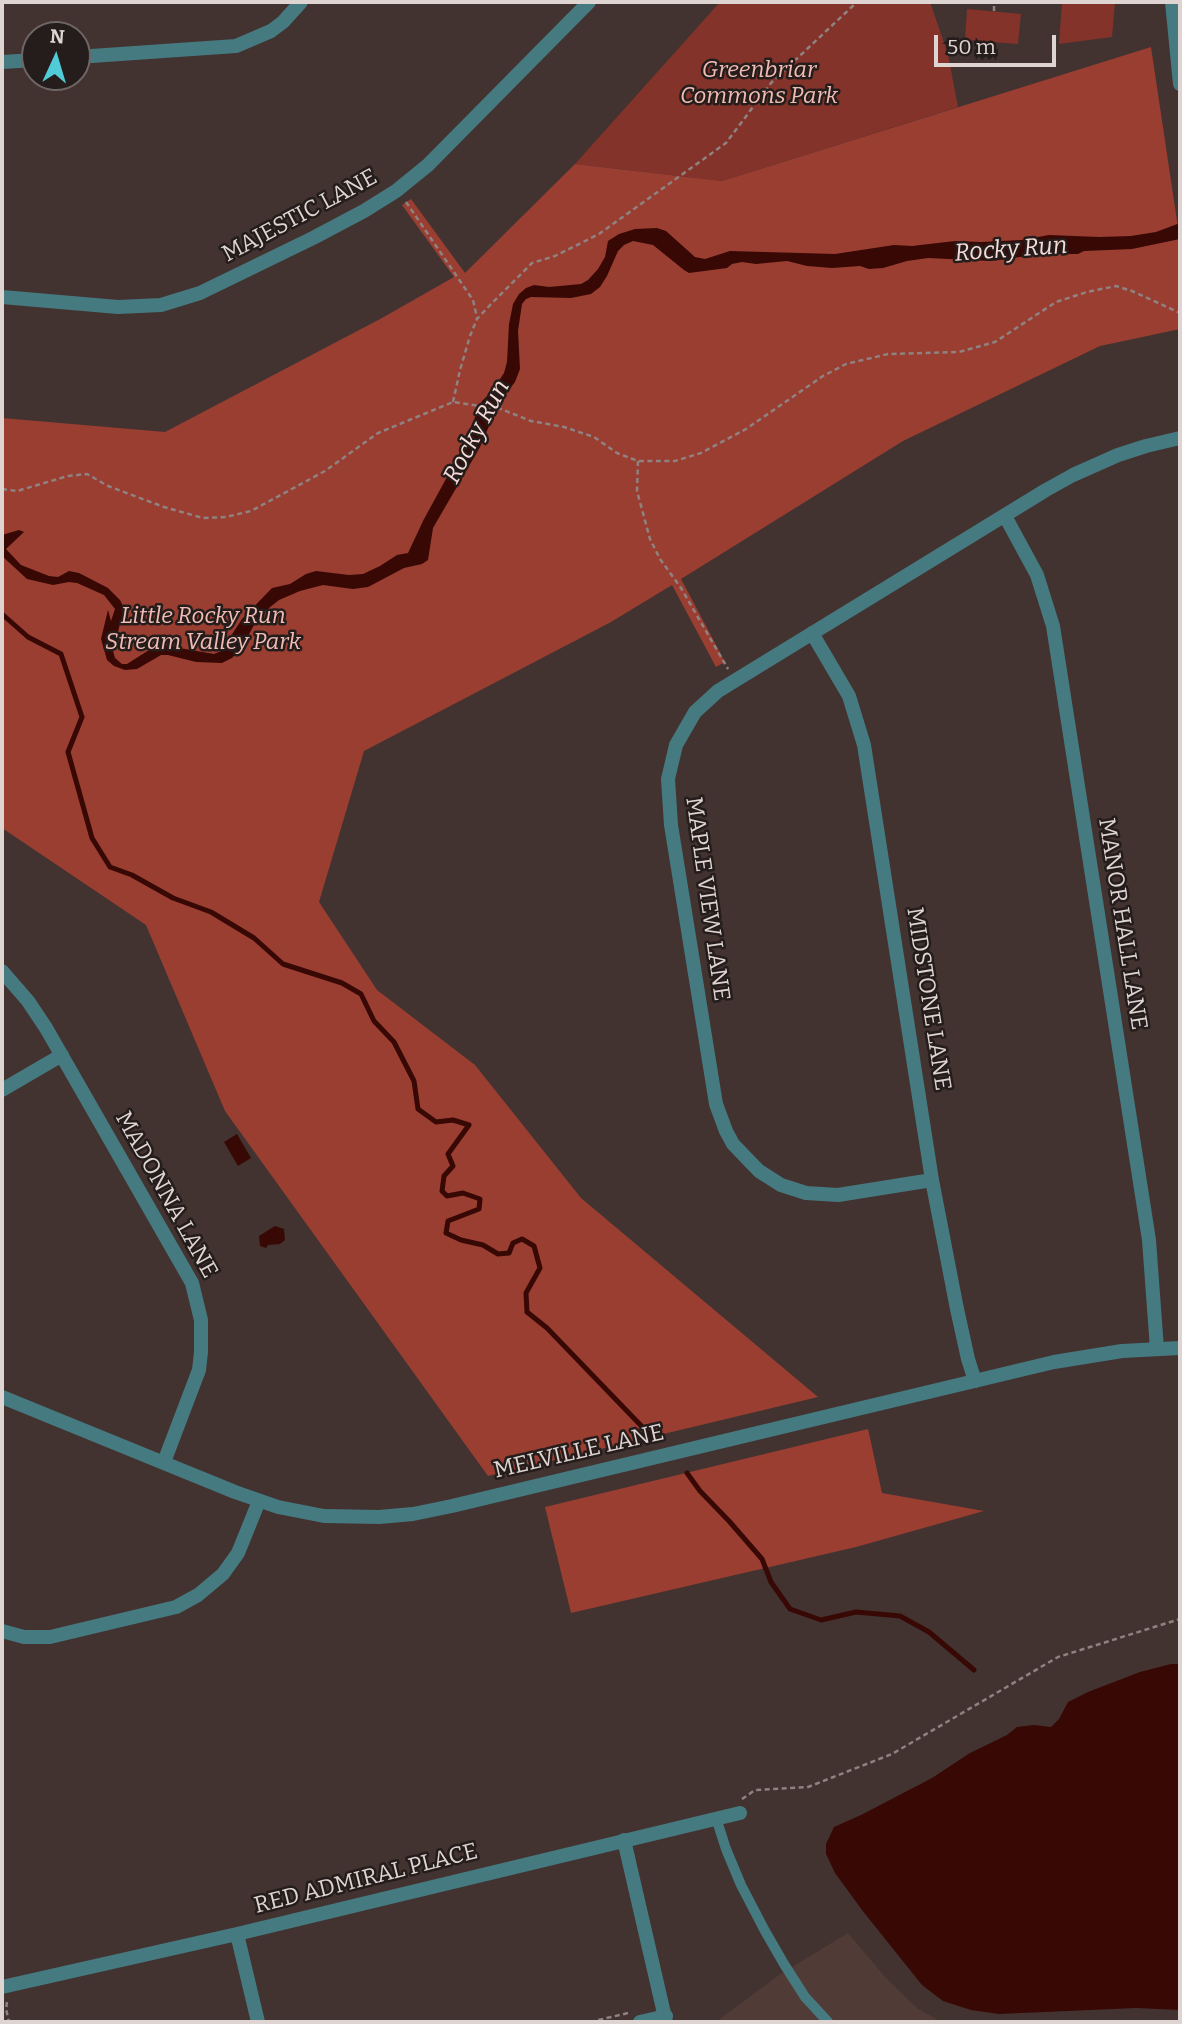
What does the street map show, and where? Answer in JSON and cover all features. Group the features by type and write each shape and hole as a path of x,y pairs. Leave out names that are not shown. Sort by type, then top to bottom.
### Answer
{"street":[{"path":"91,56 236,46 271,31 301,2"},
{"name":"MAJESTIC LANE","path":"2,297 118,307 161,305 200,293 313,238 396,191 428,165 589,2"},
{"path":"1172,2 1180,84"},
{"path":"2,62 21,61"},
{"name":"MAPLE VIEW LANE","path":"932,1180 838,1195 806,1193 781,1185 759,1171 733,1144 716,1104 671,825 668,779 671,759 684,728 695,712 709,698 734,681 1073,475 1118,455 1180,438"},
{"name":"MANOR HALL LANE","path":"1005,516 1037,575 1053,626 1149,1240 1157,1349"},
{"name":"MIDSTONE LANE","path":"812,633 849,696 864,745 932,1180 957,1309 975,1381"},
{"name":"MADONNA LANE","path":"2,971 27,1001 61,1055 192,1283 198,1302 202,1335 199,1370 164,1462"},
{"path":"2,1090 61,1055"},
{"name":"MELVILLE LANE","path":"2,1397 259,1500 324,1516 360,1518 413,1514 1079,1357 1122,1351 1180,1349"},
{"path":"2,1631 24,1637 50,1637 176,1607 210,1586 231,1563 259,1500"},
{"name":"RED ADMIRAL PLACE","path":"2,1987 237,1934 740,1813"},
{"path":"624,1840 666,2019 637,2017"},
{"path":"237,1934 258,2022"}],"lane":[{"path":"716,1818 741,1885 765,1931 805,1997 828,2022"}],"path":[{"path":"453,402 460,370 477,319 532,263 555,256 599,234 726,143 771,83 857,2"},
{"path":"994,11 995,2"},
{"path":"406,202 473,300 477,319"},
{"path":"2,489 17,491 68,476 87,474 108,486 164,507 203,518 226,517 251,511 325,471 378,433 453,402 501,409 531,421 564,427 594,437 617,453 638,461 675,461 702,453 746,429 823,376 846,364 888,354 959,352 995,342 1056,302 1087,292 1116,286 1180,313"},
{"path":"638,461 637,491 650,539 734,681"},
{"path":"740,1813 742,1799 755,1790 808,1787 880,1759 1058,1657 1180,1619"},
{"path":"2,1998 8,2002 6,2010 9,2022"},
{"path":"590,2022 637,2017"}],"shaded area":[{"path":"848,1933 886,1978 918,2009 942,2022 716,2022 779,1975"}],"green space":[{"name":"Greenbriar Commons Park","path":"720,2 930,2 948,54 958,107 722,181 575,164"},
{"path":"1062,2 1115,2 1112,37 1059,44"},
{"path":"967,9 1021,14 1018,44 965,40"},
{"name":"Little Rocky Run Stream Valley Park","path":"1151,47 1180,241 1180,329 1100,346 903,441 681,579 725,662 716,667 672,585 611,622 364,751 319,902 377,990 475,1065 581,1198 818,1397 488,1476 225,1111 146,925 2,828 2,418 165,432 382,318 454,277 402,205 411,199 465,273 575,164 722,181"},
{"path":"868,1429 882,1493 984,1511 856,1547 571,1613 545,1507"}],"water":[{"name":"Rocky Run","path":"1180,223 1180,239 1132,249 1042,254 991,261 928,258 869,269 860,266 807,266 787,261 756,264 742,262 727,268 689,273 653,245 633,241 624,245 618,251 600,287 591,294 571,298 531,297 522,304 518,331 520,369 515,382 499,403 480,447 433,528 428,560 404,568 368,587 353,589 323,585 279,600 259,616 242,647 232,658 222,663 196,662 161,655 137,669 125,670 114,666 107,660 101,639 108,610 111,621 115,609 104,595 77,583 53,585 27,579 2,556 2,535 19,530 24,532 6,549 21,565 49,576 58,577 69,571 79,573 108,588 123,606 113,651 115,658 122,664 127,664 162,645 214,654 221,651 242,619 272,588 290,584 316,571 363,574 397,555 408,553 458,457 482,401 504,373 509,324 513,304 519,294 534,285 549,287 581,284 588,280 605,257 608,241 619,234 635,229 657,228 666,231 695,257 705,259 730,251 835,254 894,245 1021,240 1049,235 1131,236 1156,232"},
{"path":"237,1134 251,1158 238,1166 224,1142"},
{"path":"275,1226 284,1229 285,1240 266,1248 260,1246 259,1236"},
{"path":"1180,1664 1180,2010 1136,2008 999,2014 971,2010 943,2001 922,1985 835,1873 826,1854 826,1844 834,1827 932,1778 1017,1727 1051,1727 1059,1719 1068,1702 1088,1692 1140,1672"}],"waterway":[{"path":"2,614 28,637 61,654 82,717 68,752 92,838 110,867 132,875 173,898 211,912 254,938 283,964 342,983 361,994 374,1021 394,1042 414,1081 418,1109 436,1122 453,1120 469,1125 448,1154 453,1166 444,1176 442,1191 447,1196 463,1193 480,1199 479,1209 448,1221 446,1233 483,1245 498,1254 509,1253 513,1243 522,1239 534,1246 540,1268 526,1293 527,1312 547,1328 652,1437"},
{"path":"687,1473 762,1559 771,1582 790,1609 821,1620 856,1612 900,1616 929,1632 974,1670"}]}
